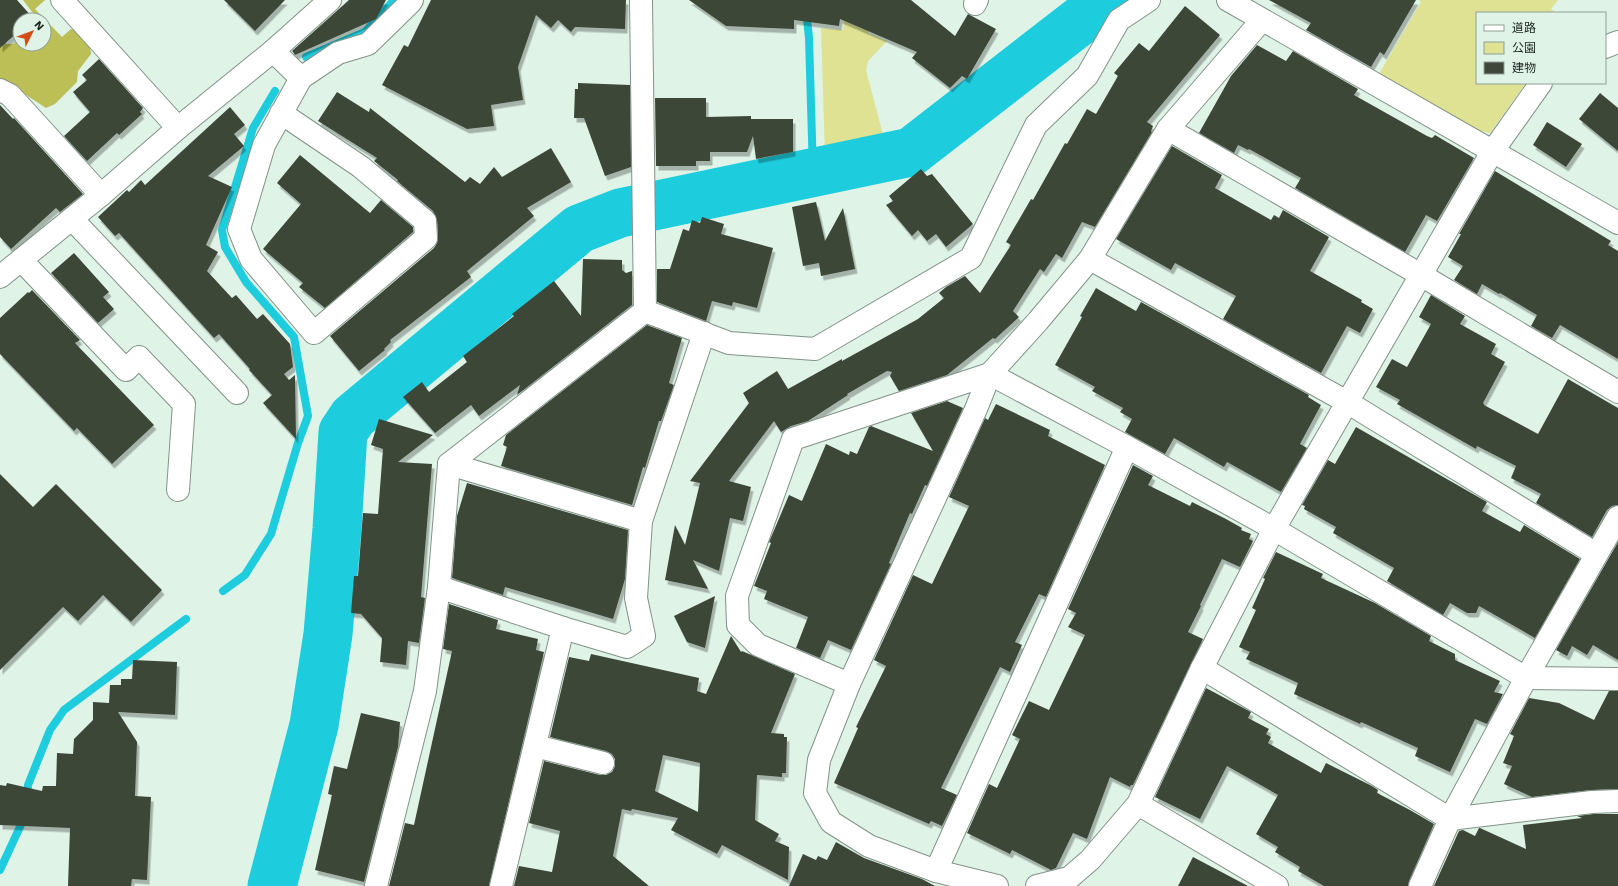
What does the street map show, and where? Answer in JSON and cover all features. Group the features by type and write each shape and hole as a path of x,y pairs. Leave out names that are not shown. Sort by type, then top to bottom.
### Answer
{"street":[{"path":"62,0 178,128"},
{"path":"0,277 101,195 178,128 273,51 330,0"},
{"path":"281,113 361,167 425,221 426,238 314,333 251,259 239,230 264,145 281,113 301,78 338,53 368,44 412,0"},
{"path":"641,0 645,310"},
{"path":"645,310 729,343 815,349 971,258 1036,125 1087,76 1119,20 1150,0"},
{"path":"1228,0 1618,223"},
{"path":"997,886 936,871 869,846 831,822 815,793 819,760 849,684 976,409 990,374 1038,322 1090,259 1168,129 1262,20"},
{"path":"1606,47 1618,42"},
{"path":"273,51 301,78"},
{"path":"1037,886 1069,878 1090,860 1138,804 1202,668 1274,529 1492,152 1540,84"},
{"path":"0,90 10,95 101,195"},
{"path":"1168,129 1421,275 1618,392"},
{"path":"72,219 237,393"},
{"path":"1090,259 1347,402 1596,554"},
{"path":"21,260 126,370 139,357 184,404 178,490"},
{"path":"376,886 425,691 439,587 449,464 645,310"},
{"path":"439,587 563,628 627,647 644,636 636,598 641,521 704,333"},
{"path":"849,684 758,645 738,625 737,596 793,439 990,374 1127,447 1274,529 1526,678 1618,679"},
{"path":"936,871 1127,447"},
{"path":"449,464 641,521"},
{"path":"1420,886 1450,820 1526,678 1618,517"},
{"path":"501,886 563,628"},
{"path":"1202,668 1450,820 1592,802 1618,801"},
{"path":"535,746 603,762"},
{"path":"1138,804 1276,886"}],"green space":[{"path":"1419,0 1558,0 1551,9 1555,12 1476,12 1476,84 1525,84 1490,133 1477,130 1379,74 1421,2"},
{"path":"846,4 874,17 868,33 887,41 868,61 866,70 886,146 837,159 825,155 821,28 843,30"}],"shaded area":[{"path":"23,0 45,0 35,9 38,12 32,12"},
{"path":"52,27 62,37 71,29 75,30 90,47 91,54 78,71 77,82 55,104 46,108 0,78 0,37 7,44 12,44 12,52 52,52"}],"building":[{"path":"0,0 17,0 28,12 12,12 12,37 0,48"},
{"path":"224,0 285,0 255,31"},
{"path":"349,0 386,0 376,19 295,55 292,51"},
{"path":"431,0 626,0 625,29 575,27 571,32 558,20 551,28 536,15 518,67 523,100 491,105 494,126 467,129 382,85 404,45 408,47"},
{"path":"689,0 911,0 955,36 968,14 996,29 967,79 962,76 950,88 912,58 917,52 840,19 839,26 794,20 794,29 726,26"},
{"path":"1269,0 1416,0 1384,55 1380,52 1371,67 1306,30 1311,23"},
{"path":"1185,6 1220,35 1147,122 1153,126 1152,132 1095,227 1082,222 1062,258 1056,254 1044,272 1040,269 1013,311 1019,317 995,339 993,338 947,375 899,391 890,376 892,372 887,371 847,394 848,395 808,421 791,426 781,432 774,421 729,481 751,487 743,521 730,518 719,571 693,560 708,589 665,580 675,525 685,545 700,483 690,481 749,403 743,393 777,371 788,389 842,359 842,361 918,319 944,298 939,293 965,276 980,293 1011,245 1006,242 1031,199 1033,200 1065,143 1067,144 1087,109 1096,114 1118,76 1114,73 1139,43 1149,51"},
{"path":"1257,45 1286,61 1293,51 1358,89 1354,95 1427,136 1432,138 1435,135 1474,158 1437,221 1426,215 1405,252 1295,188 1301,178 1249,149 1248,150 1238,145 1234,153 1199,133 1231,76"},
{"path":"99,59 143,108 140,112 142,114 119,135 117,133 87,161 64,136 90,112 73,92 87,80 82,75"},
{"path":"578,83 630,85 631,167 605,176 584,118 574,118 575,89 578,89"},
{"path":"337,92 369,112 370,108 465,182 470,177 480,184 494,167 502,177 551,148 571,182 527,208 534,216 467,271 471,277 390,340 391,342 384,349 385,350 359,371 330,336 434,248 438,238 437,220 433,211 374,161 377,158 318,121"},
{"path":"1600,93 1618,108 1618,151 1579,119"},
{"path":"655,98 706,98 706,117 751,116 751,119 793,119 793,152 756,159 753,136 747,152 710,152 710,161 696,161 696,166 656,166"},
{"path":"0,105 13,119 14,118 83,194 60,212 56,208 11,249 0,237"},
{"path":"230,107 245,125 234,134 244,146 208,176 232,187 206,245 218,252 207,271 232,298 236,295 257,319 263,314 290,344 293,367 284,374 289,380 295,375 296,439 263,403 272,395 219,334 214,338 119,233 115,236 98,217 127,190 129,192 141,180 145,185"},
{"path":"1547,122 1582,144 1566,167 1533,145"},
{"path":"1172,146 1222,175 1215,188 1271,220 1274,215 1279,218 1283,210 1329,237 1310,271 1362,300 1361,302 1373,309 1360,333 1347,326 1321,373 1223,319 1236,296 1175,263 1171,270 1116,239"},
{"path":"300,155 370,213 381,200 413,227 413,232 325,308 299,287 303,283 263,249 301,204 277,183"},
{"path":"921,169 927,176 932,174 973,224 946,247 936,234 927,241 918,230 912,236 886,205 893,201 889,196"},
{"path":"1495,171 1611,241 1608,245 1618,251 1618,359 1560,325 1552,338 1531,326 1537,315 1500,293 1499,294 1482,284 1477,294 1454,280 1463,266 1448,257 1461,234 1459,234"},
{"path":"816,202 825,241 843,208 855,269 821,276 819,263 803,266 792,207"},
{"path":"702,217 724,224 721,234 773,248 757,308 733,302 732,306 712,301 706,321 657,302 657,269 670,269 683,229 689,231 692,220 700,223"},
{"path":"74,253 109,292 103,297 114,309 98,323 51,273"},
{"path":"583,259 622,260 622,270 626,273 632,271 632,305 517,395 520,385 479,416 471,405 435,433 403,397 422,382 429,392 467,362 463,356 514,316 512,314 554,281 581,316"},
{"path":"1096,288 1136,311 1141,302 1309,395 1308,397 1321,405 1300,444 1307,448 1281,492 1227,462 1224,467 1174,438 1165,454 1125,432 1132,419 1120,412 1123,408 1092,391 1095,387 1055,365 1082,317 1080,316"},
{"path":"32,290 80,340 75,343 154,425 112,464 77,428 74,431 0,354 0,318"},
{"path":"1431,295 1465,316 1460,324 1496,344 1491,354 1505,362 1483,403 1484,405 1538,434 1568,379 1618,408 1618,505 1612,506 1607,510 1592,537 1536,503 1541,494 1511,478 1516,466 1477,446 1476,449 1397,404 1400,400 1376,387 1392,359 1407,367 1431,324 1419,317"},
{"path":"647,325 682,338 669,383 674,385 661,421 659,421 632,505 501,466 507,447 503,445 506,435"},
{"path":"947,401 963,408 927,486 925,485 912,514 910,513 889,563 891,564 851,650 828,640 820,658 796,648 808,617 764,599 767,591 754,586 771,543 769,542 789,495 802,501 826,444 849,455 850,451 857,454 869,427 871,426 933,451 911,413"},
{"path":"996,404 1050,430 1048,436 1105,465 1046,597 1039,594 1015,642 1022,645 1010,672 1000,667 941,788 957,795 942,826 931,821 929,824 834,783 858,728 856,727 886,666 874,660 913,575 932,584 969,506 949,497 985,418 988,420"},
{"path":"379,419 433,435 398,462 432,464 421,597 425,598 419,643 408,641 406,665 380,662 382,638 361,614 351,613 354,576 358,576 363,513 378,514 383,449 371,445"},
{"path":"1356,427 1487,502 1482,511 1520,532 1524,525 1580,559 1535,638 1479,606 1476,613 1467,613 1450,603 1443,615 1387,581 1394,568 1333,533 1336,527 1304,509 1305,506 1302,505 1328,460 1335,464"},
{"path":"1133,465 1153,476 1148,485 1190,506 1192,502 1226,519 1242,528 1241,530 1251,534 1249,539 1253,541 1240,567 1222,559 1188,632 1203,639 1133,785 1130,787 1110,777 1087,839 1073,833 1056,868 1051,870 1012,850 1010,854 967,833 989,784 997,788 1020,739 1012,735 1029,701 1049,710 1085,635 1068,627 1076,613 1068,609"},
{"path":"0,474 33,507 56,484 162,590 131,622 103,595 78,621 63,607 0,670"},
{"path":"467,483 628,530 625,579 613,619 505,587 503,595 452,578 457,516"},
{"path":"1618,542 1618,660 1593,645 1587,655 1572,646 1567,656 1556,650"},
{"path":"1276,552 1323,574 1321,578 1375,603 1431,636 1429,641 1455,654 1455,660 1500,681 1494,692 1503,694 1487,724 1475,719 1450,772 1415,756 1418,748 1294,694 1298,683 1246,659 1250,652 1239,647 1256,610 1252,608 1265,579 1263,578"},
{"path":"715,596 705,648 687,642 674,616"},
{"path":"449,604 498,620 496,629 538,639 536,650 544,652 489,886 389,886 405,823 414,825 452,651 443,649"},
{"path":"731,636 741,652 742,651 795,674 771,733 784,734 784,737 787,737 786,773 782,773 782,777 757,775 755,820 779,834 775,841 789,847 788,880 722,845 717,854 671,830 678,818 632,809 631,811 622,809 613,856 649,886 514,886 519,866 552,872 560,831 529,823 544,761 600,775 606,775 612,772 615,766 615,759 612,754 606,751 550,737 569,657 589,661 591,654 699,678 697,691 706,694","holes":["663,755 700,763 698,812 655,791"]},
{"path":"133,660 177,662 175,715 118,712 137,742 135,796 151,797 147,880 132,879 131,886 68,886 70,828 0,825 0,785 6,786 7,783 42,791 43,786 56,786 57,753 73,754 74,739 93,720 93,702 109,703 110,685 121,685 121,679 132,679"},
{"path":"1206,688 1251,712 1248,718 1269,729 1266,734 1271,737 1268,743 1321,773 1326,763 1372,786 1378,790 1377,793 1434,824 1408,886 1324,886 1298,871 1300,867 1275,852 1278,847 1256,834 1278,795 1227,766 1200,819 1155,797"},
{"path":"1609,691 1618,691 1618,789 1591,790 1532,797 1504,784 1512,766 1503,763 1514,736 1510,734 1529,698 1559,703 1594,720"},
{"path":"361,713 400,722 398,747 364,882 315,870 332,795 328,794 334,766 347,769"},
{"path":"1593,814 1618,814 1618,886 1434,886 1459,831 1463,830 1475,836 1480,828 1526,849 1523,825 1582,818 1577,816"},
{"path":"836,842 864,858 922,879 935,886 789,886 803,854 816,860 818,856 827,860"},
{"path":"1193,857 1248,886 1178,886"}],"waterway":[{"path":"306,57 365,32 394,0"},
{"path":"805,0 809,38 813,172"},
{"path":"272,886 314,725 328,634 343,432 353,417 579,229 620,213 911,152 1107,0"},
{"path":"223,591 245,575 271,534 298,443 308,416 294,337 246,282 225,247 222,230 253,128 275,91"},
{"path":"27,797 28,785 50,730 64,710 186,619"},
{"path":"0,870 25,816"}]}
